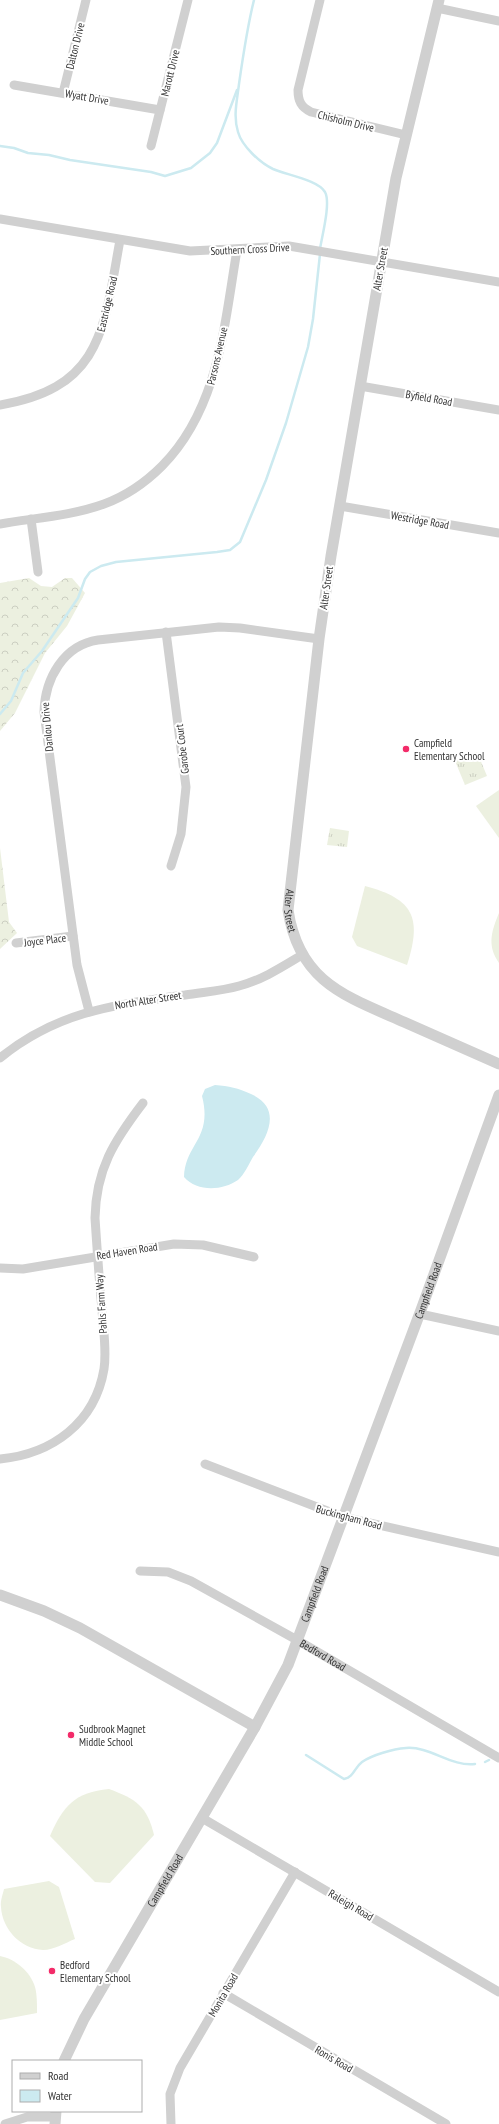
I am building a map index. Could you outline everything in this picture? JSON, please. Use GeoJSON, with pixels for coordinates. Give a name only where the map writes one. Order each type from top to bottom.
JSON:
{"type":"FeatureCollection","features":[{"type":"Feature","properties":{"kind":"street","name":"Dalton Drive"},"geometry":{"type":"LineString","coordinates":[[63,93],[86,0]]}},
{"type":"Feature","properties":{"kind":"street","name":"Marott Drive"},"geometry":{"type":"LineString","coordinates":[[151,146],[188,0]]}},
{"type":"Feature","properties":{"kind":"street","name":"Chisholm Drive"},"geometry":{"type":"LineString","coordinates":[[320,0],[298,90],[300,103],[304,109],[311,112],[406,136]]}},
{"type":"Feature","properties":{"kind":"street","name":"Alter Street"},"geometry":{"type":"LineString","coordinates":[[438,4],[406,136],[381,261],[360,386],[319,639],[289,894],[291,925],[302,955],[319,976],[338,992],[499,1064]]}},
{"type":"Feature","properties":{"kind":"street"},"geometry":{"type":"LineString","coordinates":[[438,4],[499,21]]}},
{"type":"Feature","properties":{"kind":"street","name":"Wyatt Drive"},"geometry":{"type":"LineString","coordinates":[[14,85],[160,110]]}},
{"type":"Feature","properties":{"kind":"street","name":"Southern Cross Drive"},"geometry":{"type":"LineString","coordinates":[[0,219],[190,252],[237,250],[274,246],[307,248],[499,282]]}},
{"type":"Feature","properties":{"kind":"street","name":"Eastridge Road"},"geometry":{"type":"LineString","coordinates":[[0,405],[35,398],[46,393],[66,380],[81,366],[101,334],[106,317],[120,240]]}},
{"type":"Feature","properties":{"kind":"street","name":"Parsons Avenue"},"geometry":{"type":"LineString","coordinates":[[0,524],[88,509],[120,497],[140,486],[156,472],[183,441],[203,405],[211,384],[217,362],[237,250]]}},
{"type":"Feature","properties":{"kind":"street","name":"Byfield Road"},"geometry":{"type":"LineString","coordinates":[[360,386],[499,410]]}},
{"type":"Feature","properties":{"kind":"street","name":"Westridge Road"},"geometry":{"type":"LineString","coordinates":[[340,506],[499,533]]}},
{"type":"Feature","properties":{"kind":"street"},"geometry":{"type":"LineString","coordinates":[[31,519],[38,572]]}},
{"type":"Feature","properties":{"kind":"street","name":"Danlou Drive"},"geometry":{"type":"LineString","coordinates":[[89,1011],[77,965],[44,712],[46,689],[65,657],[80,644],[98,640],[203,627],[233,627],[319,639]]}},
{"type":"Feature","properties":{"kind":"street","name":"Garobe Court"},"geometry":{"type":"LineString","coordinates":[[166,632],[186,787],[181,834],[171,866]]}},
{"type":"Feature","properties":{"kind":"street","name":"Joyce Place"},"geometry":{"type":"LineString","coordinates":[[16,943],[73,936]]}},
{"type":"Feature","properties":{"kind":"street","name":"North Alter Street"},"geometry":{"type":"LineString","coordinates":[[0,1058],[47,1027],[89,1011],[113,1005],[239,986],[277,970],[302,955]]}},
{"type":"Feature","properties":{"kind":"street","name":"Campfield Road"},"geometry":{"type":"LineString","coordinates":[[64,2060],[84,2019],[256,1727],[281,1680],[496,1111],[499,1095]]}},
{"type":"Feature","properties":{"kind":"street","name":"Pahls Farm Way"},"geometry":{"type":"LineString","coordinates":[[0,1459],[24,1455],[53,1445],[76,1426],[93,1401],[99,1387],[105,1354],[95,1218],[98,1183],[116,1139],[143,1103]]}},
{"type":"Feature","properties":{"kind":"street","name":"Red Haven Road"},"geometry":{"type":"LineString","coordinates":[[0,1268],[23,1269],[98,1255],[188,1243],[254,1257]]}},
{"type":"Feature","properties":{"kind":"street"},"geometry":{"type":"LineString","coordinates":[[420,1314],[499,1331]]}},
{"type":"Feature","properties":{"kind":"street","name":"Buckingham Road"},"geometry":{"type":"LineString","coordinates":[[205,1464],[343,1517],[499,1552]]}},
{"type":"Feature","properties":{"kind":"street","name":"Bedford Road"},"geometry":{"type":"LineString","coordinates":[[140,1571],[156,1570],[179,1575],[297,1640],[499,1758]]}},
{"type":"Feature","properties":{"kind":"street"},"geometry":{"type":"LineString","coordinates":[[0,1595],[80,1628],[256,1727]]}},
{"type":"Feature","properties":{"kind":"street","name":"Raleigh Road"},"geometry":{"type":"LineString","coordinates":[[202,1818],[499,1992]]}},
{"type":"Feature","properties":{"kind":"street","name":"Monita Road"},"geometry":{"type":"LineString","coordinates":[[170,2124],[170,2094],[174,2081],[294,1872]]}},
{"type":"Feature","properties":{"kind":"street","name":"Ronis Road"},"geometry":{"type":"LineString","coordinates":[[223,1994],[446,2124]]}},
{"type":"Feature","properties":{"kind":"street"},"geometry":{"type":"LineString","coordinates":[[4,2124],[27,2117],[55,2117]]}},
{"type":"Feature","properties":{"kind":"green space"},"geometry":{"type":"Polygon","coordinates":[[[29,578],[41,586],[52,587],[65,578],[72,578],[85,593],[67,626],[45,653],[15,713],[0,731],[0,583],[29,578]]]}},
{"type":"Feature","properties":{"kind":"green space"},"geometry":{"type":"Polygon","coordinates":[[[477,752],[487,776],[465,785],[455,761],[477,752]]]}},
{"type":"Feature","properties":{"kind":"green space"},"geometry":{"type":"Polygon","coordinates":[[[499,790],[499,838],[476,806],[499,790]]]}},
{"type":"Feature","properties":{"kind":"green space"},"geometry":{"type":"Polygon","coordinates":[[[330,828],[349,831],[347,847],[327,845],[330,828]]]}},
{"type":"Feature","properties":{"kind":"green space"},"geometry":{"type":"Polygon","coordinates":[[[0,848],[9,922],[17,933],[0,949],[0,848]]]}},
{"type":"Feature","properties":{"kind":"green space"},"geometry":{"type":"Polygon","coordinates":[[[365,886],[394,897],[404,904],[410,913],[414,935],[412,949],[407,965],[357,946],[352,937],[365,886]]]}},
{"type":"Feature","properties":{"kind":"green space"},"geometry":{"type":"Polygon","coordinates":[[[499,913],[499,963],[493,951],[492,933],[499,913]]]}},
{"type":"Feature","properties":{"kind":"green space"},"geometry":{"type":"Polygon","coordinates":[[[109,1789],[133,1800],[144,1810],[154,1835],[110,1883],[95,1882],[50,1836],[60,1816],[72,1802],[87,1793],[109,1789]]]}},
{"type":"Feature","properties":{"kind":"green space"},"geometry":{"type":"Polygon","coordinates":[[[49,1881],[59,1887],[75,1939],[47,1950],[35,1949],[20,1942],[9,1930],[2,1915],[1,1902],[4,1889],[49,1881]]]}},
{"type":"Feature","properties":{"kind":"green space"},"geometry":{"type":"Polygon","coordinates":[[[0,1956],[16,1963],[30,1976],[36,1990],[37,2013],[0,2020],[0,1956]]]}},
{"type":"Feature","properties":{"kind":"water"},"geometry":{"type":"Polygon","coordinates":[[[215,1085],[238,1089],[261,1100],[267,1107],[270,1122],[264,1140],[240,1178],[232,1184],[217,1188],[210,1188],[196,1185],[189,1182],[184,1177],[189,1156],[198,1140],[204,1122],[202,1096],[205,1089],[215,1085]]]}},
{"type":"Feature","properties":{"kind":"waterway"},"geometry":{"type":"LineString","coordinates":[[254,0],[245,42],[236,102],[238,132],[247,148],[263,163],[273,169],[316,184],[325,192],[327,197],[327,211],[320,249]]}},
{"type":"Feature","properties":{"kind":"waterway"},"geometry":{"type":"LineString","coordinates":[[0,146],[14,148],[28,153],[49,155],[70,160],[151,172],[165,176],[191,168],[210,153],[217,143],[237,90]]}},
{"type":"Feature","properties":{"kind":"waterway"},"geometry":{"type":"LineString","coordinates":[[0,714],[11,701],[23,673],[42,651],[78,598],[85,579],[90,572],[101,566],[116,562],[230,550],[240,542],[266,480],[286,423],[308,347],[313,319],[320,254]]}},
{"type":"Feature","properties":{"kind":"waterway"},"geometry":{"type":"LineString","coordinates":[[306,1755],[344,1779],[350,1776],[359,1764],[366,1759],[383,1753],[406,1748],[424,1750],[449,1760],[466,1764],[475,1764]]}},
{"type":"Feature","properties":{"kind":"waterway"},"geometry":{"type":"LineString","coordinates":[[485,1762],[489,1760]]}},
{"type":"Feature","properties":{"kind":"place","name":"Campfield Elementary School"},"geometry":{"type":"Point","coordinates":[406,749]}},
{"type":"Feature","properties":{"kind":"place","name":"Sudbrook Magnet Middle School"},"geometry":{"type":"Point","coordinates":[71,1735]}},
{"type":"Feature","properties":{"kind":"place","name":"Bedford Elementary School"},"geometry":{"type":"Point","coordinates":[52,1971]}}]}
